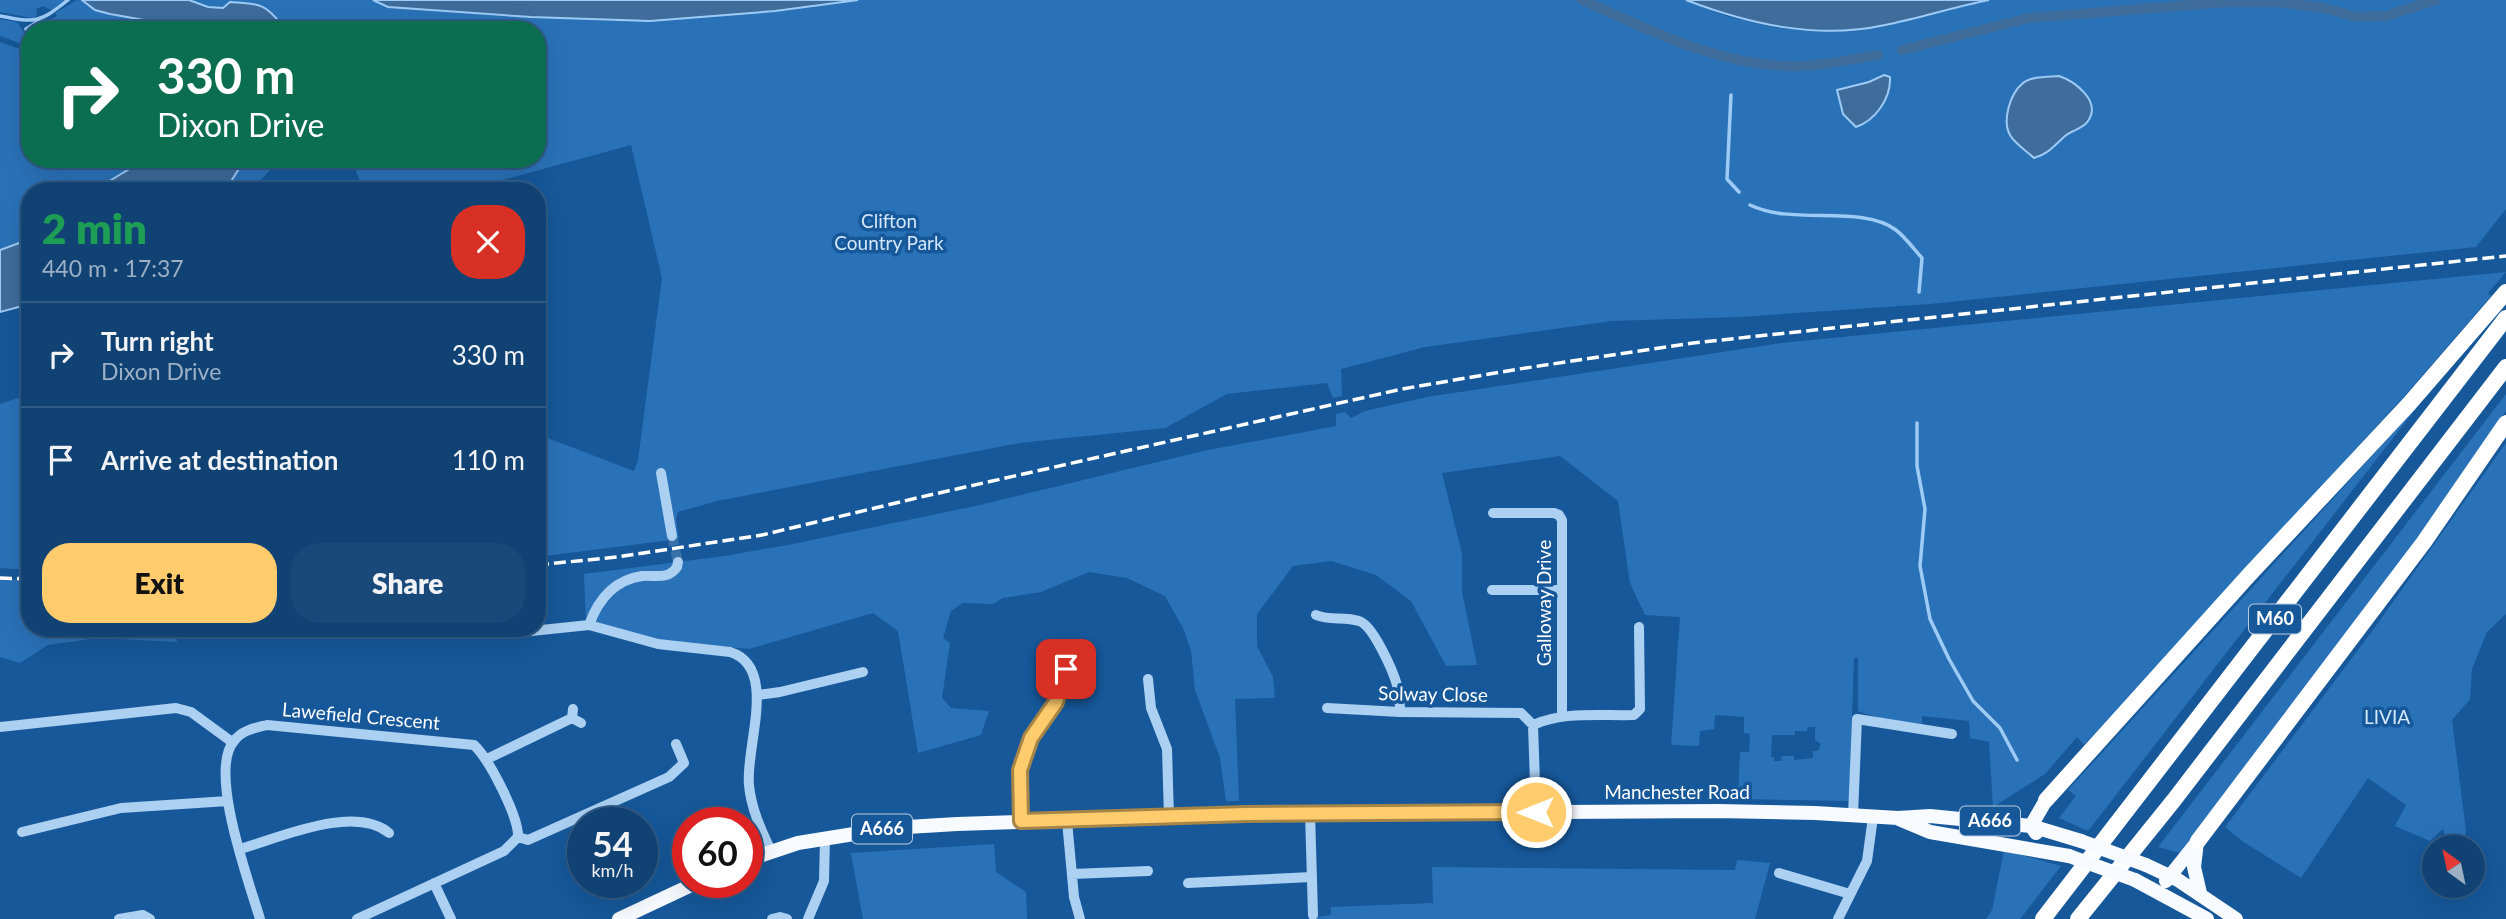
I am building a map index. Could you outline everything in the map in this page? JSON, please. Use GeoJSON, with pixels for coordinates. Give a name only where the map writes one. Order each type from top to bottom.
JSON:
{"type":"FeatureCollection","features":[{"type":"Feature","properties":{"kind":"highway","name":"M60"},"geometry":{"type":"LineString","coordinates":[[2046,800],[2249,575],[2409,404],[2506,292]]}},
{"type":"Feature","properties":{"kind":"highway","name":"M60"},"geometry":{"type":"LineString","coordinates":[[2043,919],[2506,318]]}},
{"type":"Feature","properties":{"kind":"highway","name":"M60"},"geometry":{"type":"LineString","coordinates":[[2078,919],[2174,800],[2506,367]]}},
{"type":"Feature","properties":{"kind":"highway"},"geometry":{"type":"LineString","coordinates":[[2198,841],[2424,542],[2506,423]]}},
{"type":"Feature","properties":{"kind":"main road"},"geometry":{"type":"LineString","coordinates":[[2046,800],[2031,826],[2048,852]]}},
{"type":"Feature","properties":{"kind":"main road","name":"Manchester Road"},"geometry":{"type":"LineString","coordinates":[[763,854],[825,837],[891,828],[1021,821],[1310,813],[1729,811],[1898,818],[1961,817],[2031,826],[2081,841],[2170,876]]}},
{"type":"Feature","properties":{"kind":"main road","name":"Manchester Road"},"geometry":{"type":"LineString","coordinates":[[1898,818],[1930,832],[2068,856],[2141,883]]}},
{"type":"Feature","properties":{"kind":"main road"},"geometry":{"type":"LineString","coordinates":[[2141,883],[2164,882],[2198,841]]}},
{"type":"Feature","properties":{"kind":"main road"},"geometry":{"type":"LineString","coordinates":[[2198,841],[2194,867],[2200,893]]}},
{"type":"Feature","properties":{"kind":"main road","name":"A666"},"geometry":{"type":"LineString","coordinates":[[2170,876],[2200,893],[2236,919]]}},
{"type":"Feature","properties":{"kind":"main road","name":"A666"},"geometry":{"type":"LineString","coordinates":[[2141,883],[2207,919]]}},
{"type":"Feature","properties":{"kind":"main road"},"geometry":{"type":"LineString","coordinates":[[619,919],[672,894]]}},
{"type":"Feature","properties":{"kind":"street"},"geometry":{"type":"LineString","coordinates":[[661,473],[672,536]]}},
{"type":"Feature","properties":{"kind":"street","name":"Galloway Drive"},"geometry":{"type":"LineString","coordinates":[[1493,513],[1554,513],[1562,520],[1562,716]]}},
{"type":"Feature","properties":{"kind":"street"},"geometry":{"type":"LineString","coordinates":[[589,625],[600,601],[609,590],[635,578],[668,576],[678,562]]}},
{"type":"Feature","properties":{"kind":"street"},"geometry":{"type":"LineString","coordinates":[[1492,590],[1562,590]]}},
{"type":"Feature","properties":{"kind":"street"},"geometry":{"type":"LineString","coordinates":[[1316,615],[1324,619],[1359,621],[1367,625],[1392,669],[1401,712]]}},
{"type":"Feature","properties":{"kind":"street"},"geometry":{"type":"LineString","coordinates":[[546,630],[589,625],[658,644],[735,653],[743,658],[753,670],[758,695],[749,753],[749,786],[754,811],[771,851]]}},
{"type":"Feature","properties":{"kind":"street"},"geometry":{"type":"LineString","coordinates":[[1536,812],[1533,725],[1562,716],[1634,715],[1639,712],[1639,627]]}},
{"type":"Feature","properties":{"kind":"street"},"geometry":{"type":"LineString","coordinates":[[1021,821],[1020,770],[1031,738],[1056,702],[1066,669],[1069,646]]}},
{"type":"Feature","properties":{"kind":"street"},"geometry":{"type":"LineString","coordinates":[[758,695],[864,673]]}},
{"type":"Feature","properties":{"kind":"street"},"geometry":{"type":"LineString","coordinates":[[1148,679],[1149,701],[1167,748],[1169,817]]}},
{"type":"Feature","properties":{"kind":"street"},"geometry":{"type":"LineString","coordinates":[[0,727],[176,708],[191,712],[232,742],[225,760],[228,802],[260,919]]}},
{"type":"Feature","properties":{"kind":"street","name":"Solway Close"},"geometry":{"type":"LineString","coordinates":[[1327,708],[1521,713],[1533,725]]}},
{"type":"Feature","properties":{"kind":"street"},"geometry":{"type":"LineString","coordinates":[[518,837],[516,824],[487,759],[576,717]]}},
{"type":"Feature","properties":{"kind":"street"},"geometry":{"type":"LineString","coordinates":[[1853,815],[1857,719],[1952,734]]}},
{"type":"Feature","properties":{"kind":"street","name":"Lawefield Crescent"},"geometry":{"type":"LineString","coordinates":[[232,742],[241,733],[267,725],[470,743],[487,759]]}},
{"type":"Feature","properties":{"kind":"street"},"geometry":{"type":"LineString","coordinates":[[518,837],[527,840],[669,776],[684,762],[676,744]]}},
{"type":"Feature","properties":{"kind":"street"},"geometry":{"type":"LineString","coordinates":[[19,834],[121,808],[228,802]]}},
{"type":"Feature","properties":{"kind":"street"},"geometry":{"type":"LineString","coordinates":[[1310,813],[1312,915]]}},
{"type":"Feature","properties":{"kind":"street"},"geometry":{"type":"LineString","coordinates":[[1838,919],[1867,861],[1873,817]]}},
{"type":"Feature","properties":{"kind":"street"},"geometry":{"type":"LineString","coordinates":[[240,849],[343,821],[380,825],[389,833]]}},
{"type":"Feature","properties":{"kind":"street"},"geometry":{"type":"LineString","coordinates":[[1068,821],[1074,897],[1080,919]]}},
{"type":"Feature","properties":{"kind":"street"},"geometry":{"type":"LineString","coordinates":[[357,919],[504,851],[518,837]]}},
{"type":"Feature","properties":{"kind":"street"},"geometry":{"type":"LineString","coordinates":[[808,919],[824,881],[825,837]]}},
{"type":"Feature","properties":{"kind":"street"},"geometry":{"type":"LineString","coordinates":[[1072,874],[1131,877],[1148,871]]}},
{"type":"Feature","properties":{"kind":"street"},"geometry":{"type":"LineString","coordinates":[[1779,873],[1850,894]]}},
{"type":"Feature","properties":{"kind":"street"},"geometry":{"type":"LineString","coordinates":[[1188,883],[1312,877]]}},
{"type":"Feature","properties":{"kind":"street"},"geometry":{"type":"LineString","coordinates":[[434,883],[451,919]]}},
{"type":"Feature","properties":{"kind":"street"},"geometry":{"type":"LineString","coordinates":[[119,919],[143,915],[150,919]]}},
{"type":"Feature","properties":{"kind":"street"},"geometry":{"type":"LineString","coordinates":[[772,919],[787,919]]}},
{"type":"Feature","properties":{"kind":"green space"},"geometry":{"type":"Polygon","coordinates":[[[0,0],[66,0],[51,10],[43,6],[36,9],[37,16],[32,18],[0,12],[0,0]]]}},
{"type":"Feature","properties":{"kind":"green space"},"geometry":{"type":"Polygon","coordinates":[[[77,0],[113,15],[154,21],[48,21],[57,16],[55,13],[77,0]]]}},
{"type":"Feature","properties":{"kind":"green space","name":"Clifton Country Park"},"geometry":{"type":"Polygon","coordinates":[[[189,0],[1686,0],[1726,16],[1777,28],[1831,31],[1989,0],[2506,0],[2506,209],[2476,247],[1930,304],[1739,317],[1612,321],[1425,347],[1341,369],[1342,396],[1333,398],[1327,383],[1227,394],[1165,428],[1019,443],[717,501],[678,512],[676,519],[679,539],[546,556],[546,437],[634,471],[638,460],[662,278],[631,145],[495,182],[360,182],[355,168],[546,168],[546,21],[270,21],[223,8],[208,7],[189,0]]]}},
{"type":"Feature","properties":{"kind":"green space"},"geometry":{"type":"Polygon","coordinates":[[[0,19],[17,22],[21,28],[21,44],[0,36],[0,19]]]}},
{"type":"Feature","properties":{"kind":"green space"},"geometry":{"type":"Polygon","coordinates":[[[0,42],[21,50],[21,168],[131,168],[108,182],[21,182],[21,242],[0,250],[0,42]]]}},
{"type":"Feature","properties":{"kind":"green space"},"geometry":{"type":"Polygon","coordinates":[[[239,168],[272,168],[259,182],[231,182],[239,168]]]}},
{"type":"Feature","properties":{"kind":"green space"},"geometry":{"type":"Polygon","coordinates":[[[2506,272],[2488,293],[2491,296],[2407,393],[2084,745],[2077,737],[2045,774],[1993,807],[1989,742],[1970,738],[1969,721],[1922,716],[1922,724],[1881,719],[1858,711],[1858,658],[1854,658],[1849,801],[1738,799],[1740,752],[1749,752],[1750,734],[1744,733],[1744,717],[1715,715],[1714,729],[1700,731],[1699,746],[1671,745],[1680,617],[1645,615],[1630,583],[1618,501],[1560,456],[1442,473],[1462,554],[1462,592],[1477,665],[1446,666],[1411,601],[1376,575],[1331,561],[1293,566],[1257,614],[1257,646],[1273,677],[1275,698],[1235,699],[1239,801],[1226,801],[1220,758],[1195,690],[1191,651],[1184,630],[1165,596],[1127,578],[1089,572],[1041,592],[1003,598],[993,604],[963,603],[951,611],[943,638],[950,643],[942,698],[951,708],[989,711],[981,735],[918,753],[898,631],[873,613],[749,649],[653,641],[586,623],[584,574],[725,556],[980,505],[1203,451],[1336,426],[1336,414],[1345,412],[1351,418],[1365,411],[1427,397],[1781,343],[2506,272]],[[1807,727],[1807,731],[1795,731],[1795,735],[1772,735],[1771,757],[1774,757],[1774,761],[1781,761],[1782,756],[1794,756],[1794,760],[1813,758],[1813,751],[1818,751],[1821,744],[1815,740],[1815,727],[1807,727]]]}},
{"type":"Feature","properties":{"kind":"green space"},"geometry":{"type":"Polygon","coordinates":[[[2506,394],[2506,411],[2386,582],[2181,853],[2158,847],[2506,394]]]}},
{"type":"Feature","properties":{"kind":"green space"},"geometry":{"type":"Polygon","coordinates":[[[21,397],[21,569],[0,568],[0,404],[21,397]]]}},
{"type":"Feature","properties":{"kind":"green space"},"geometry":{"type":"Polygon","coordinates":[[[2421,402],[2088,831],[2059,818],[2076,796],[2068,790],[2421,402]]]}},
{"type":"Feature","properties":{"kind":"green space","name":"LIVIA"},"geometry":{"type":"Polygon","coordinates":[[[2506,443],[2506,614],[2487,632],[2472,669],[2470,699],[2452,720],[2466,835],[2445,835],[2443,829],[2436,835],[2422,835],[2422,838],[2395,826],[2406,805],[2368,778],[2301,878],[2242,841],[2225,827],[2373,630],[2506,443]]]}},
{"type":"Feature","properties":{"kind":"green space"},"geometry":{"type":"Polygon","coordinates":[[[0,579],[21,580],[21,637],[176,637],[177,642],[98,638],[48,645],[20,663],[0,657],[0,579]]]}},
{"type":"Feature","properties":{"kind":"green space"},"geometry":{"type":"Polygon","coordinates":[[[994,844],[996,872],[1026,892],[1027,919],[863,919],[851,853],[994,844]]]}},
{"type":"Feature","properties":{"kind":"green space"},"geometry":{"type":"Polygon","coordinates":[[[2004,850],[2061,866],[2020,919],[1986,919],[1992,910],[2004,850]]]}},
{"type":"Feature","properties":{"kind":"green space"},"geometry":{"type":"Polygon","coordinates":[[[1737,860],[1770,863],[1755,919],[1317,919],[1331,915],[1331,907],[1433,903],[1432,867],[1735,870],[1737,860]]]}},
{"type":"Feature","properties":{"kind":"shaded area"},"geometry":{"type":"Polygon","coordinates":[[[82,0],[189,0],[208,7],[223,8],[230,2],[247,3],[265,8],[278,21],[150,21],[95,10],[82,0]]]}},
{"type":"Feature","properties":{"kind":"shaded area"},"geometry":{"type":"Polygon","coordinates":[[[373,0],[858,0],[775,11],[650,21],[531,17],[388,7],[373,0]]]}},
{"type":"Feature","properties":{"kind":"shaded area"},"geometry":{"type":"Polygon","coordinates":[[[1686,0],[1989,0],[1885,25],[1834,31],[1759,22],[1686,0]]]}},
{"type":"Feature","properties":{"kind":"shaded area"},"geometry":{"type":"Polygon","coordinates":[[[1884,75],[1890,77],[1885,100],[1876,114],[1856,127],[1843,114],[1837,90],[1869,82],[1884,75]]]}},
{"type":"Feature","properties":{"kind":"shaded area"},"geometry":{"type":"Polygon","coordinates":[[[2059,76],[2072,82],[2084,93],[2089,99],[2091,114],[2084,126],[2034,158],[2010,135],[2007,123],[2008,108],[2014,94],[2025,81],[2059,76]]]}},
{"type":"Feature","properties":{"kind":"shaded area"},"geometry":{"type":"Polygon","coordinates":[[[131,168],[239,168],[231,182],[108,182],[131,168]]]}},
{"type":"Feature","properties":{"kind":"shaded area"},"geometry":{"type":"Polygon","coordinates":[[[21,242],[21,306],[0,312],[0,250],[21,242]]]}},
{"type":"Feature","properties":{"kind":"waterway"},"geometry":{"type":"LineString","coordinates":[[0,16],[22,20],[37,19],[68,0]]}},
{"type":"Feature","properties":{"kind":"waterway"},"geometry":{"type":"LineString","coordinates":[[1582,0],[1689,46],[1745,61],[1803,66],[1878,55]]}},
{"type":"Feature","properties":{"kind":"waterway"},"geometry":{"type":"LineString","coordinates":[[1902,50],[2029,18],[2228,2],[2278,2],[2323,8],[2357,17],[2386,16],[2436,0]]}},
{"type":"Feature","properties":{"kind":"waterway"},"geometry":{"type":"LineString","coordinates":[[1731,95],[1727,179],[1739,192]]}},
{"type":"Feature","properties":{"kind":"waterway"},"geometry":{"type":"LineString","coordinates":[[1750,205],[1786,214],[1846,216],[1881,222],[1896,230],[1922,258],[1919,292]]}},
{"type":"Feature","properties":{"kind":"waterway"},"geometry":{"type":"LineString","coordinates":[[1917,423],[1917,466],[1925,509],[1920,566],[1930,619],[1973,701],[2000,728],[2017,760]]}},
{"type":"Feature","properties":{"kind":"tunnel"},"geometry":{"type":"LineString","coordinates":[[672,536],[678,562]]}},
{"type":"Feature","properties":{"kind":"railway"},"geometry":{"type":"LineString","coordinates":[[546,564],[617,557],[762,535],[1402,389],[1519,369],[1693,343],[2506,256]]}},
{"type":"Feature","properties":{"kind":"railway"},"geometry":{"type":"LineString","coordinates":[[0,578],[21,579]]}},
{"type":"Feature","properties":{"kind":"route"},"geometry":{"type":"LineString","coordinates":[[1066,669],[1056,702],[1031,738],[1020,770],[1021,821],[1246,814],[1536,812]]}}]}
